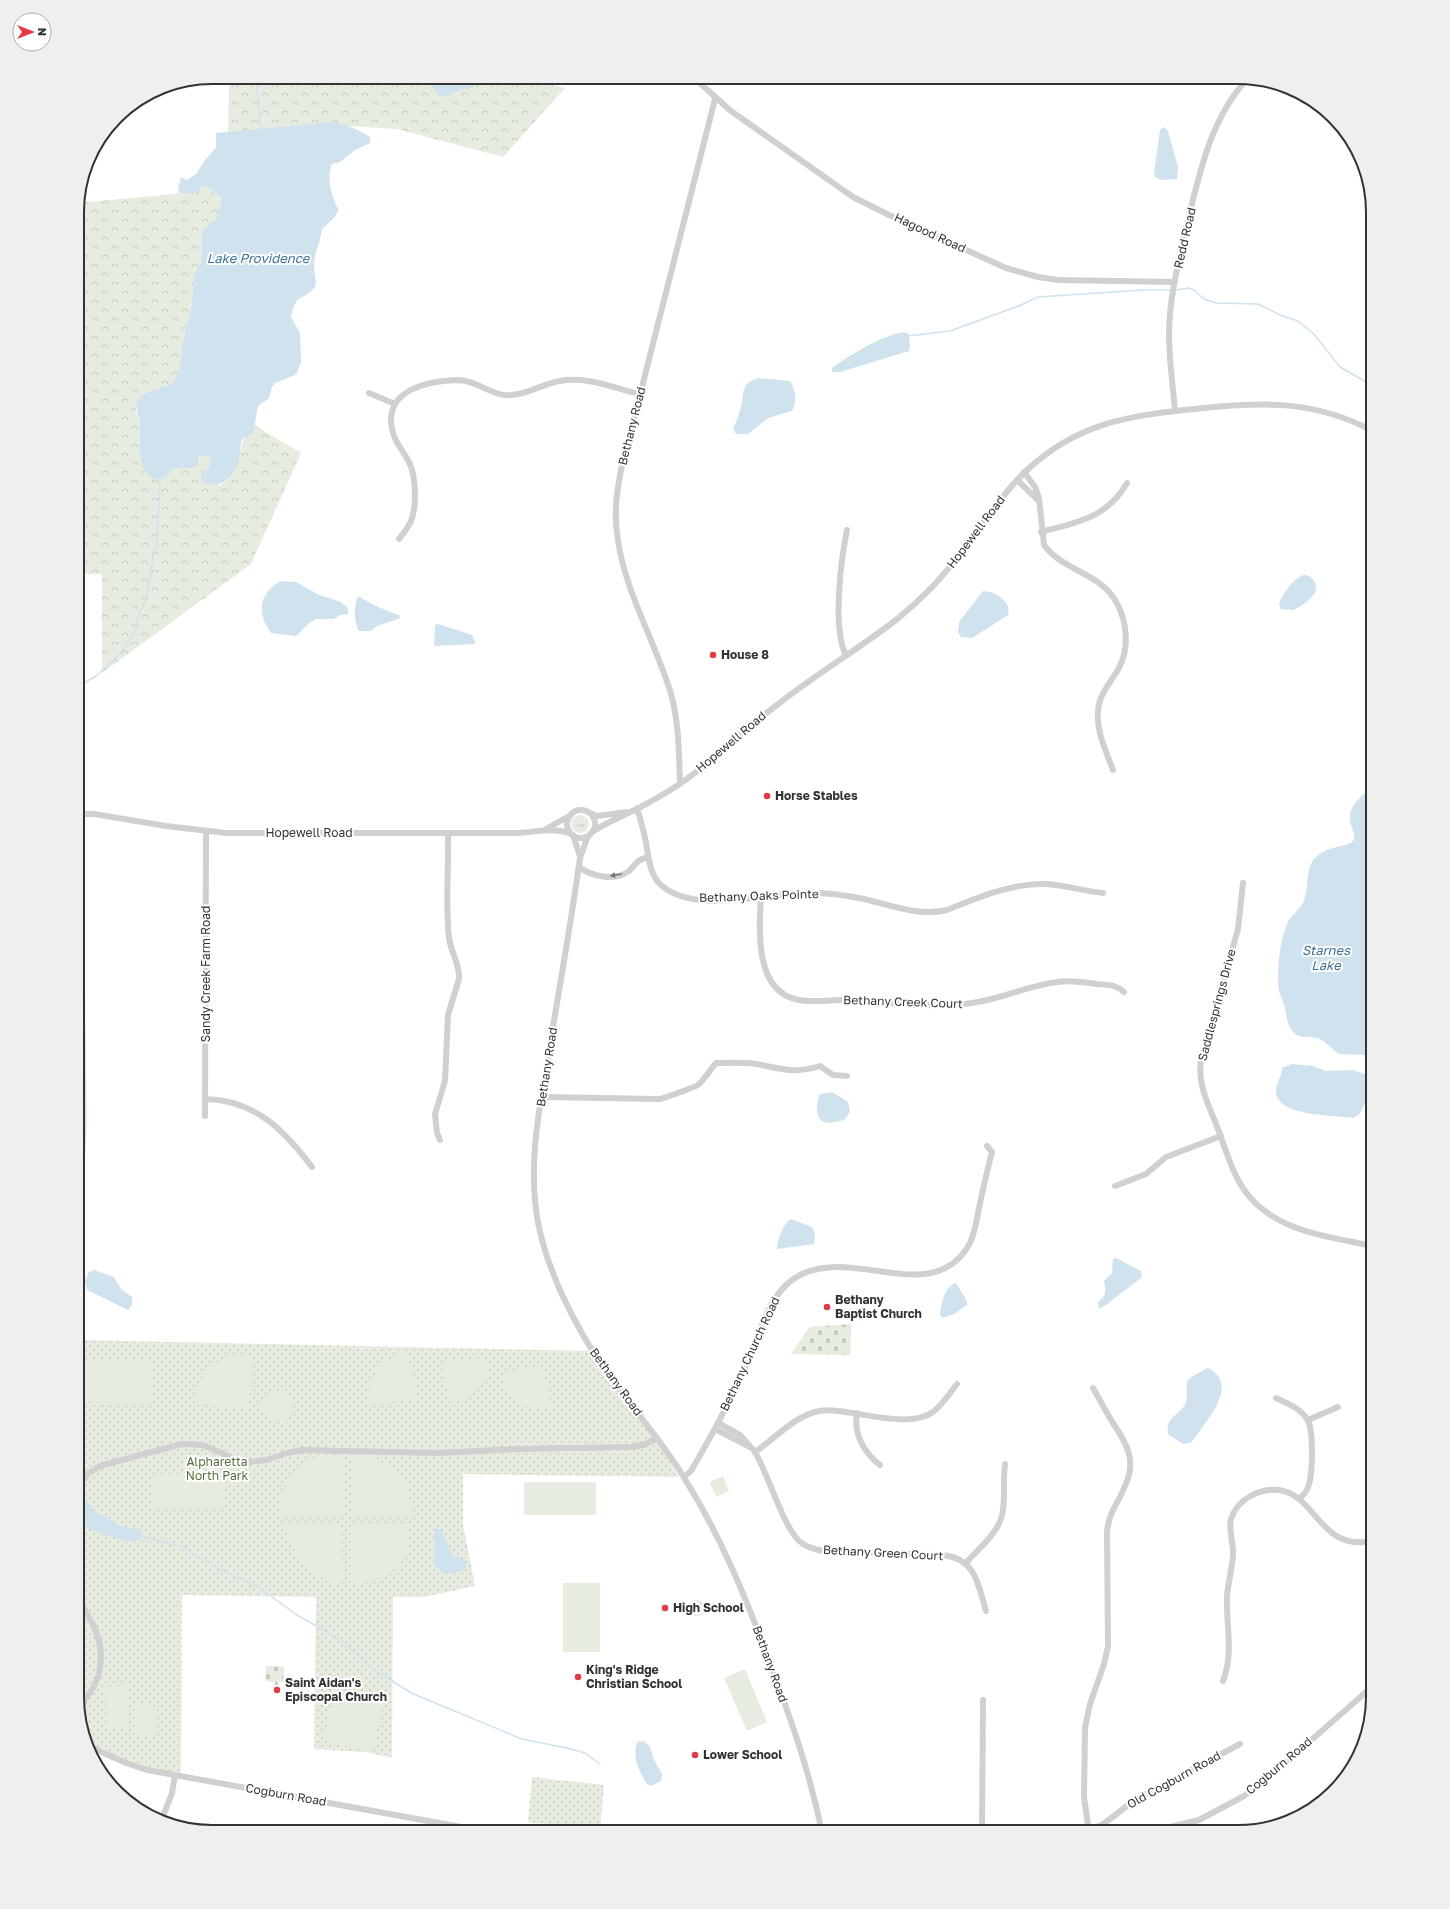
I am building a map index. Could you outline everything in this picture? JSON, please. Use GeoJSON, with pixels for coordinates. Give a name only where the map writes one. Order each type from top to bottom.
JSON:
{"type":"FeatureCollection","features":[{"type":"Feature","properties":{"kind":"street"},"geometry":{"type":"LineString","coordinates":[[700,84],[715,99]]}},
{"type":"Feature","properties":{"kind":"street","name":"Redd Road"},"geometry":{"type":"LineString","coordinates":[[1175,411],[1169,334],[1175,282],[1209,141],[1229,102],[1243,84]]}},
{"type":"Feature","properties":{"kind":"street","name":"Hagood Road"},"geometry":{"type":"LineString","coordinates":[[715,99],[853,197],[893,217],[1006,268],[1038,277],[1058,280],[1175,282]]}},
{"type":"Feature","properties":{"kind":"street","name":"Bethany Road"},"geometry":{"type":"LineString","coordinates":[[680,784],[678,734],[674,705],[622,563],[617,533],[617,488],[715,99]]}},
{"type":"Feature","properties":{"kind":"street"},"geometry":{"type":"LineString","coordinates":[[399,539],[412,520],[415,486],[411,466],[395,440],[393,432],[392,414],[396,404],[405,393],[416,387],[458,380],[477,384],[504,395],[516,394],[553,382],[572,380],[603,383],[640,394]]}},
{"type":"Feature","properties":{"kind":"street"},"geometry":{"type":"LineString","coordinates":[[369,393],[396,404]]}},
{"type":"Feature","properties":{"kind":"street","name":"Hopewell Road"},"geometry":{"type":"LineString","coordinates":[[590,834],[600,826],[634,810],[680,784],[776,705],[898,618],[934,585],[952,565],[1024,472],[1057,447],[1092,428],[1120,419],[1237,404],[1278,404],[1319,410],[1345,418],[1366,428]]}},
{"type":"Feature","properties":{"kind":"street"},"geometry":{"type":"LineString","coordinates":[[1024,472],[1035,487],[1039,501],[1042,541],[1046,549],[1064,564],[1104,586],[1115,599],[1121,613],[1126,636],[1124,654],[1119,667],[1102,696],[1098,710],[1099,731],[1113,770]]}},
{"type":"Feature","properties":{"kind":"street"},"geometry":{"type":"LineString","coordinates":[[1017,480],[1039,501]]}},
{"type":"Feature","properties":{"kind":"street"},"geometry":{"type":"LineString","coordinates":[[1041,532],[1097,515],[1118,496],[1127,483]]}},
{"type":"Feature","properties":{"kind":"street"},"geometry":{"type":"LineString","coordinates":[[846,655],[842,645],[839,585],[847,530]]}},
{"type":"Feature","properties":{"kind":"street","name":"Hopewell Road"},"geometry":{"type":"LineString","coordinates":[[588,813],[597,816],[634,810]]}},
{"type":"Feature","properties":{"kind":"street","name":"Bethany Oaks Pointe"},"geometry":{"type":"LineString","coordinates":[[634,810],[646,838],[651,870],[657,881],[666,889],[678,894],[703,900],[734,900],[761,896],[824,893],[860,898],[889,906],[935,912],[947,910],[1019,886],[1034,884],[1058,885],[1103,893]]}},
{"type":"Feature","properties":{"kind":"street"},"geometry":{"type":"LineString","coordinates":[[579,811],[588,813],[594,824],[590,834],[580,838],[572,835],[567,826],[567,822],[572,814],[579,811]]}},
{"type":"Feature","properties":{"kind":"street","name":"Hopewell Road"},"geometry":{"type":"LineString","coordinates":[[84,814],[102,815],[206,831],[247,833],[519,833],[565,831],[572,835]]}},
{"type":"Feature","properties":{"kind":"street","name":"Hopewell Road"},"geometry":{"type":"LineString","coordinates":[[542,831],[572,814]]}},
{"type":"Feature","properties":{"kind":"street","name":"Sandy Creek Farm Road"},"geometry":{"type":"LineString","coordinates":[[205,1116],[206,831]]}},
{"type":"Feature","properties":{"kind":"street"},"geometry":{"type":"LineString","coordinates":[[440,1140],[436,1133],[435,1114],[445,1081],[448,1015],[460,979],[460,973],[449,937],[446,855],[448,833]]}},
{"type":"Feature","properties":{"kind":"street","name":"Bethany Road"},"geometry":{"type":"LineString","coordinates":[[590,834],[580,858],[535,1146],[534,1182],[539,1229],[548,1259],[566,1302],[598,1359],[658,1438],[684,1477],[726,1552],[744,1595],[805,1761],[819,1825]]}},
{"type":"Feature","properties":{"kind":"street","name":"Bethany Road"},"geometry":{"type":"LineString","coordinates":[[572,835],[580,858]]}},
{"type":"Feature","properties":{"kind":"street"},"geometry":{"type":"LineString","coordinates":[[579,867],[593,875],[604,877],[624,874],[630,870],[637,860],[648,857]]}},
{"type":"Feature","properties":{"kind":"street","name":"Saddlesprings Drive"},"geometry":{"type":"LineString","coordinates":[[1243,883],[1238,929],[1200,1070],[1202,1085],[1233,1170],[1242,1186],[1256,1204],[1271,1216],[1287,1225],[1303,1231],[1366,1244]]}},
{"type":"Feature","properties":{"kind":"street","name":"Bethany Creek Court"},"geometry":{"type":"LineString","coordinates":[[761,896],[760,914],[762,958],[765,970],[775,986],[786,995],[797,1000],[848,1000],[938,1005],[964,1004],[988,1000],[1050,983],[1069,981],[1117,986],[1124,992]]}},
{"type":"Feature","properties":{"kind":"street"},"geometry":{"type":"LineString","coordinates":[[542,1097],[560,1099],[665,1098],[687,1088],[697,1086],[716,1063],[756,1064],[791,1071],[810,1070],[820,1066],[833,1075],[847,1076]]}},
{"type":"Feature","properties":{"kind":"street"},"geometry":{"type":"LineString","coordinates":[[205,1099],[230,1102],[254,1112],[284,1133],[312,1167]]}},
{"type":"Feature","properties":{"kind":"street"},"geometry":{"type":"LineString","coordinates":[[1115,1186],[1146,1174],[1166,1157],[1221,1136]]}},
{"type":"Feature","properties":{"kind":"street","name":"Bethany Church Road"},"geometry":{"type":"LineString","coordinates":[[684,1477],[690,1472],[717,1426],[745,1368],[770,1307],[781,1290],[792,1280],[812,1270],[831,1267],[929,1275],[943,1270],[958,1259],[970,1243],[974,1233],[992,1152],[987,1146]]}},
{"type":"Feature","properties":{"kind":"street"},"geometry":{"type":"LineString","coordinates":[[717,1426],[753,1450],[794,1422],[817,1411],[829,1410],[857,1413],[900,1420],[918,1418],[931,1413],[942,1404],[957,1384]]}},
{"type":"Feature","properties":{"kind":"street"},"geometry":{"type":"LineString","coordinates":[[1088,1825],[1084,1797],[1085,1728],[1090,1704],[1104,1664],[1108,1646],[1107,1532],[1113,1508],[1127,1482],[1130,1464],[1129,1451],[1125,1439],[1093,1388]]}},
{"type":"Feature","properties":{"kind":"street"},"geometry":{"type":"LineString","coordinates":[[1276,1398],[1297,1408],[1308,1420],[1312,1439],[1310,1477],[1308,1489],[1299,1499]]}},
{"type":"Feature","properties":{"kind":"street"},"geometry":{"type":"LineString","coordinates":[[1308,1420],[1338,1407]]}},
{"type":"Feature","properties":{"kind":"street"},"geometry":{"type":"LineString","coordinates":[[857,1413],[856,1425],[861,1443],[868,1454],[880,1464]]}},
{"type":"Feature","properties":{"kind":"street"},"geometry":{"type":"LineString","coordinates":[[84,1478],[89,1473],[100,1466],[112,1462],[137,1458],[168,1446],[181,1444],[202,1445],[235,1459],[252,1462],[266,1460],[302,1450],[438,1453],[514,1449],[631,1447],[644,1445],[658,1438]]}},
{"type":"Feature","properties":{"kind":"street","name":"Bethany Green Court"},"geometry":{"type":"LineString","coordinates":[[753,1450],[794,1534],[808,1547],[830,1551],[943,1555],[955,1557],[966,1563]]}},
{"type":"Feature","properties":{"kind":"street"},"geometry":{"type":"LineString","coordinates":[[986,1611],[975,1576],[966,1563],[990,1537],[1000,1522],[1003,1512],[1005,1464]]}},
{"type":"Feature","properties":{"kind":"street"},"geometry":{"type":"LineString","coordinates":[[1223,1681],[1228,1667],[1229,1656],[1227,1598],[1233,1555],[1231,1518],[1242,1503],[1252,1495],[1263,1490],[1282,1490],[1299,1499],[1332,1533],[1349,1541],[1366,1542]]}},
{"type":"Feature","properties":{"kind":"street"},"geometry":{"type":"LineString","coordinates":[[84,1609],[95,1625],[101,1653],[99,1674],[84,1701]]}},
{"type":"Feature","properties":{"kind":"street","name":"Cogburn Road"},"geometry":{"type":"LineString","coordinates":[[1178,1825],[1199,1820],[1244,1796],[1277,1770],[1366,1692]]}},
{"type":"Feature","properties":{"kind":"street"},"geometry":{"type":"LineString","coordinates":[[982,1825],[983,1700]]}},
{"type":"Feature","properties":{"kind":"street","name":"Old Cogburn Road"},"geometry":{"type":"LineString","coordinates":[[1102,1825],[1135,1800],[1240,1744]]}},
{"type":"Feature","properties":{"kind":"street","name":"Cogburn Road"},"geometry":{"type":"LineString","coordinates":[[95,1749],[126,1763],[175,1775],[450,1825]]}},
{"type":"Feature","properties":{"kind":"street"},"geometry":{"type":"LineString","coordinates":[[163,1815],[172,1793],[175,1775]]}},
{"type":"Feature","properties":{"kind":"green space"},"geometry":{"type":"Polygon","coordinates":[[[229,84],[549,84],[565,88],[503,157],[397,129],[334,125],[274,128],[228,137],[229,84]]]}},
{"type":"Feature","properties":{"kind":"green space"},"geometry":{"type":"Polygon","coordinates":[[[206,186],[222,198],[216,220],[210,223],[202,232],[201,262],[194,275],[191,310],[186,326],[178,376],[172,384],[143,394],[136,409],[140,424],[141,464],[169,473],[171,468],[193,468],[199,455],[207,456],[211,459],[209,467],[204,472],[220,486],[228,480],[240,452],[243,440],[246,436],[253,434],[254,425],[301,453],[251,564],[102,673],[102,574],[84,574],[84,202],[185,193],[206,186]]]}},
{"type":"Feature","properties":{"kind":"green space"},"geometry":{"type":"Polygon","coordinates":[[[576,815],[584,815],[589,820],[587,831],[584,833],[576,833],[571,828],[571,820],[576,815]]]}},
{"type":"Feature","properties":{"kind":"green space"},"geometry":{"type":"Polygon","coordinates":[[[851,1324],[850,1355],[791,1354],[810,1327],[851,1324]]]}},
{"type":"Feature","properties":{"kind":"green space","name":"Alpharetta North Park"},"geometry":{"type":"Polygon","coordinates":[[[84,1340],[593,1351],[654,1434],[679,1477],[463,1474],[463,1524],[475,1586],[424,1597],[393,1597],[392,1758],[365,1752],[314,1749],[316,1597],[182,1595],[181,1779],[129,1762],[95,1749],[88,1730],[85,1714],[84,1340]]]}},
{"type":"Feature","properties":{"kind":"green space"},"geometry":{"type":"Polygon","coordinates":[[[401,1352],[408,1352],[417,1396],[415,1400],[367,1405],[370,1387],[376,1373],[386,1362],[401,1352]]]}},
{"type":"Feature","properties":{"kind":"green space"},"geometry":{"type":"Polygon","coordinates":[[[237,1355],[253,1355],[249,1405],[246,1408],[194,1404],[202,1378],[212,1366],[227,1358],[237,1355]]]}},
{"type":"Feature","properties":{"kind":"green space"},"geometry":{"type":"Polygon","coordinates":[[[485,1357],[487,1366],[486,1374],[478,1388],[472,1394],[458,1402],[450,1404],[442,1365],[444,1362],[485,1357]]]}},
{"type":"Feature","properties":{"kind":"green space"},"geometry":{"type":"Polygon","coordinates":[[[84,1359],[151,1360],[151,1404],[84,1402],[84,1359]]]}},
{"type":"Feature","properties":{"kind":"green space"},"geometry":{"type":"Polygon","coordinates":[[[540,1365],[543,1367],[551,1406],[534,1408],[526,1406],[513,1397],[508,1391],[502,1375],[540,1365]]]}},
{"type":"Feature","properties":{"kind":"green space"},"geometry":{"type":"Polygon","coordinates":[[[284,1387],[292,1401],[292,1410],[284,1424],[268,1416],[260,1409],[260,1405],[268,1396],[284,1387]]]}},
{"type":"Feature","properties":{"kind":"green space"},"geometry":{"type":"Polygon","coordinates":[[[344,1455],[343,1513],[340,1516],[279,1515],[281,1498],[284,1489],[288,1480],[300,1466],[316,1458],[344,1455]]]}},
{"type":"Feature","properties":{"kind":"green space"},"geometry":{"type":"Polygon","coordinates":[[[351,1455],[377,1460],[396,1471],[403,1479],[408,1489],[411,1501],[411,1516],[353,1515],[351,1513],[351,1455]]]}},
{"type":"Feature","properties":{"kind":"green space"},"geometry":{"type":"Polygon","coordinates":[[[223,1474],[223,1507],[151,1508],[151,1475],[223,1474]]]}},
{"type":"Feature","properties":{"kind":"green space"},"geometry":{"type":"Polygon","coordinates":[[[723,1476],[729,1491],[716,1497],[710,1482],[723,1476]]]}},
{"type":"Feature","properties":{"kind":"green space"},"geometry":{"type":"Polygon","coordinates":[[[524,1482],[596,1482],[596,1515],[524,1515],[524,1482]]]}},
{"type":"Feature","properties":{"kind":"green space"},"geometry":{"type":"Polygon","coordinates":[[[283,1523],[341,1523],[342,1582],[331,1581],[320,1577],[303,1563],[296,1554],[283,1523]]]}},
{"type":"Feature","properties":{"kind":"green space"},"geometry":{"type":"Polygon","coordinates":[[[353,1523],[409,1524],[406,1551],[402,1561],[396,1569],[377,1579],[350,1583],[350,1527],[353,1523]]]}},
{"type":"Feature","properties":{"kind":"green space"},"geometry":{"type":"Polygon","coordinates":[[[563,1583],[600,1583],[600,1652],[563,1652],[563,1583]]]}},
{"type":"Feature","properties":{"kind":"green space"},"geometry":{"type":"Polygon","coordinates":[[[694,1600],[700,1600],[705,1605],[703,1614],[700,1616],[694,1616],[689,1611],[689,1605],[694,1600]]]}},
{"type":"Feature","properties":{"kind":"green space"},"geometry":{"type":"Polygon","coordinates":[[[266,1666],[284,1667],[283,1682],[278,1682],[278,1685],[275,1685],[275,1682],[265,1681],[266,1666]]]}},
{"type":"Feature","properties":{"kind":"green space"},"geometry":{"type":"Polygon","coordinates":[[[745,1669],[767,1722],[747,1731],[724,1678],[745,1669]]]}},
{"type":"Feature","properties":{"kind":"green space"},"geometry":{"type":"Polygon","coordinates":[[[129,1685],[129,1727],[107,1728],[106,1686],[129,1685]]]}},
{"type":"Feature","properties":{"kind":"green space"},"geometry":{"type":"Polygon","coordinates":[[[356,1690],[360,1696],[368,1696],[383,1701],[373,1748],[369,1751],[323,1741],[333,1700],[346,1692],[356,1690]]]}},
{"type":"Feature","properties":{"kind":"green space"},"geometry":{"type":"Polygon","coordinates":[[[134,1706],[157,1706],[157,1736],[134,1737],[134,1706]]]}},
{"type":"Feature","properties":{"kind":"green space"},"geometry":{"type":"Polygon","coordinates":[[[532,1777],[604,1785],[600,1825],[555,1825],[528,1822],[532,1777]]]}},
{"type":"Feature","properties":{"kind":"water"},"geometry":{"type":"Polygon","coordinates":[[[432,84],[472,84],[473,86],[469,89],[439,96],[432,84]]]}},
{"type":"Feature","properties":{"kind":"water","name":"Lake Providence"},"geometry":{"type":"Polygon","coordinates":[[[333,122],[348,126],[366,134],[370,137],[370,143],[355,150],[340,162],[332,164],[330,170],[331,188],[334,200],[339,210],[334,218],[322,229],[314,260],[315,287],[307,295],[300,298],[295,303],[293,309],[291,317],[300,333],[301,362],[297,373],[275,383],[272,387],[269,398],[258,406],[253,434],[242,440],[236,467],[229,478],[224,482],[211,484],[203,482],[201,476],[209,467],[211,459],[207,456],[199,456],[198,462],[193,468],[172,468],[163,478],[151,478],[141,464],[140,424],[136,404],[143,394],[172,384],[178,376],[186,326],[191,310],[194,275],[201,262],[202,231],[210,223],[216,220],[222,198],[206,186],[201,187],[197,193],[179,193],[178,188],[181,177],[187,180],[196,174],[205,160],[216,148],[216,133],[333,122]]]}},
{"type":"Feature","properties":{"kind":"water"},"geometry":{"type":"Polygon","coordinates":[[[1164,127],[1168,131],[1178,167],[1177,179],[1161,180],[1155,177],[1154,173],[1160,130],[1164,127]]]}},
{"type":"Feature","properties":{"kind":"water"},"geometry":{"type":"Polygon","coordinates":[[[902,332],[908,333],[910,345],[909,351],[840,372],[832,372],[832,368],[857,351],[883,338],[902,332]]]}},
{"type":"Feature","properties":{"kind":"water"},"geometry":{"type":"Polygon","coordinates":[[[760,378],[790,381],[794,388],[794,407],[792,411],[768,418],[748,434],[736,434],[733,429],[740,410],[744,388],[749,382],[760,378]]]}},
{"type":"Feature","properties":{"kind":"water"},"geometry":{"type":"Polygon","coordinates":[[[1303,575],[1310,576],[1314,581],[1316,590],[1314,594],[1306,602],[1293,610],[1281,609],[1279,603],[1286,591],[1295,580],[1303,575]]]}},
{"type":"Feature","properties":{"kind":"water"},"geometry":{"type":"Polygon","coordinates":[[[280,581],[296,582],[319,595],[341,602],[348,608],[348,614],[340,615],[334,619],[316,619],[309,623],[296,636],[271,633],[263,618],[262,605],[267,592],[280,581]]]}},
{"type":"Feature","properties":{"kind":"water"},"geometry":{"type":"Polygon","coordinates":[[[983,591],[988,591],[1002,598],[1009,610],[1008,615],[972,638],[961,637],[958,632],[959,622],[983,591]]]}},
{"type":"Feature","properties":{"kind":"water"},"geometry":{"type":"Polygon","coordinates":[[[360,597],[399,615],[400,618],[380,625],[371,631],[359,631],[355,619],[355,610],[357,598],[360,597]]]}},
{"type":"Feature","properties":{"kind":"water"},"geometry":{"type":"Polygon","coordinates":[[[438,624],[472,635],[476,644],[434,646],[435,625],[438,624]]]}},
{"type":"Feature","properties":{"kind":"water","name":"Starnes Lake"},"geometry":{"type":"Polygon","coordinates":[[[1366,792],[1366,1055],[1339,1054],[1320,1039],[1299,1036],[1291,1029],[1288,1023],[1284,1003],[1279,993],[1279,956],[1288,922],[1300,908],[1305,898],[1311,864],[1319,854],[1330,849],[1346,845],[1354,840],[1350,813],[1355,803],[1366,792]]]}},
{"type":"Feature","properties":{"kind":"water"},"geometry":{"type":"Polygon","coordinates":[[[1292,1064],[1313,1066],[1325,1071],[1353,1070],[1365,1074],[1366,1100],[1364,1106],[1359,1115],[1353,1118],[1308,1113],[1286,1106],[1279,1100],[1276,1091],[1282,1068],[1292,1064]]]}},
{"type":"Feature","properties":{"kind":"water"},"geometry":{"type":"Polygon","coordinates":[[[832,1092],[848,1102],[850,1112],[844,1120],[830,1123],[820,1119],[817,1110],[817,1102],[820,1094],[832,1092]]]}},
{"type":"Feature","properties":{"kind":"water"},"geometry":{"type":"Polygon","coordinates":[[[791,1219],[812,1227],[815,1234],[814,1244],[777,1249],[781,1232],[785,1224],[791,1219]]]}},
{"type":"Feature","properties":{"kind":"water"},"geometry":{"type":"Polygon","coordinates":[[[1116,1258],[1141,1271],[1142,1277],[1099,1309],[1098,1302],[1105,1293],[1104,1281],[1112,1273],[1113,1259],[1116,1258]]]}},
{"type":"Feature","properties":{"kind":"water"},"geometry":{"type":"Polygon","coordinates":[[[94,1270],[114,1277],[121,1289],[132,1297],[132,1305],[128,1310],[87,1290],[85,1281],[89,1272],[94,1270]]]}},
{"type":"Feature","properties":{"kind":"water"},"geometry":{"type":"Polygon","coordinates":[[[956,1283],[967,1301],[967,1305],[954,1314],[943,1318],[940,1315],[944,1296],[949,1288],[956,1283]]]}},
{"type":"Feature","properties":{"kind":"water"},"geometry":{"type":"Polygon","coordinates":[[[1207,1368],[1217,1375],[1221,1382],[1222,1390],[1220,1398],[1211,1416],[1195,1438],[1190,1443],[1183,1444],[1168,1434],[1169,1423],[1171,1419],[1184,1407],[1187,1397],[1188,1380],[1207,1368]]]}},
{"type":"Feature","properties":{"kind":"water"},"geometry":{"type":"Polygon","coordinates":[[[84,1501],[87,1502],[96,1514],[104,1516],[120,1526],[141,1530],[143,1534],[142,1538],[136,1541],[112,1537],[84,1527],[84,1501]]]}},
{"type":"Feature","properties":{"kind":"water"},"geometry":{"type":"Polygon","coordinates":[[[435,1527],[441,1530],[453,1556],[464,1559],[466,1562],[466,1569],[455,1573],[442,1573],[434,1564],[435,1527]]]}},
{"type":"Feature","properties":{"kind":"water"},"geometry":{"type":"Polygon","coordinates":[[[644,1741],[650,1747],[654,1760],[662,1774],[661,1781],[651,1786],[647,1784],[639,1769],[635,1753],[637,1742],[644,1741]]]}},
{"type":"Feature","properties":{"kind":"waterway"},"geometry":{"type":"LineString","coordinates":[[257,84],[261,130]]}},
{"type":"Feature","properties":{"kind":"waterway"},"geometry":{"type":"LineString","coordinates":[[1175,290],[1189,288],[1204,299],[1216,303],[1258,304],[1280,315],[1298,321],[1313,333],[1340,367],[1366,382]]}},
{"type":"Feature","properties":{"kind":"waterway"},"geometry":{"type":"LineString","coordinates":[[908,336],[950,331],[1021,305],[1038,297],[1142,290],[1171,290]]}},
{"type":"Feature","properties":{"kind":"waterway"},"geometry":{"type":"LineString","coordinates":[[84,683],[96,676],[120,654],[133,636],[139,615],[147,596],[154,550],[157,544],[160,479]]}},
{"type":"Feature","properties":{"kind":"waterway"},"geometry":{"type":"LineString","coordinates":[[84,970],[86,1123],[84,1160]]}},
{"type":"Feature","properties":{"kind":"waterway"},"geometry":{"type":"LineString","coordinates":[[141,1536],[186,1548],[194,1556],[212,1563],[221,1570],[258,1587],[297,1615],[339,1639],[369,1666],[411,1693],[522,1739],[585,1753],[600,1764]]}},
{"type":"Feature","properties":{"kind":"place","name":"House 8"},"geometry":{"type":"Point","coordinates":[713,655]}},
{"type":"Feature","properties":{"kind":"place","name":"Horse Stables"},"geometry":{"type":"Point","coordinates":[767,796]}},
{"type":"Feature","properties":{"kind":"place","name":"Bethany Baptist Church"},"geometry":{"type":"Point","coordinates":[827,1307]}},
{"type":"Feature","properties":{"kind":"place","name":"High School"},"geometry":{"type":"Point","coordinates":[665,1608]}},
{"type":"Feature","properties":{"kind":"place","name":"King's Ridge Christian School"},"geometry":{"type":"Point","coordinates":[578,1677]}},
{"type":"Feature","properties":{"kind":"place","name":"Saint Aidan's Episcopal Church"},"geometry":{"type":"Point","coordinates":[277,1690]}},
{"type":"Feature","properties":{"kind":"place","name":"Lower School"},"geometry":{"type":"Point","coordinates":[695,1755]}}]}
